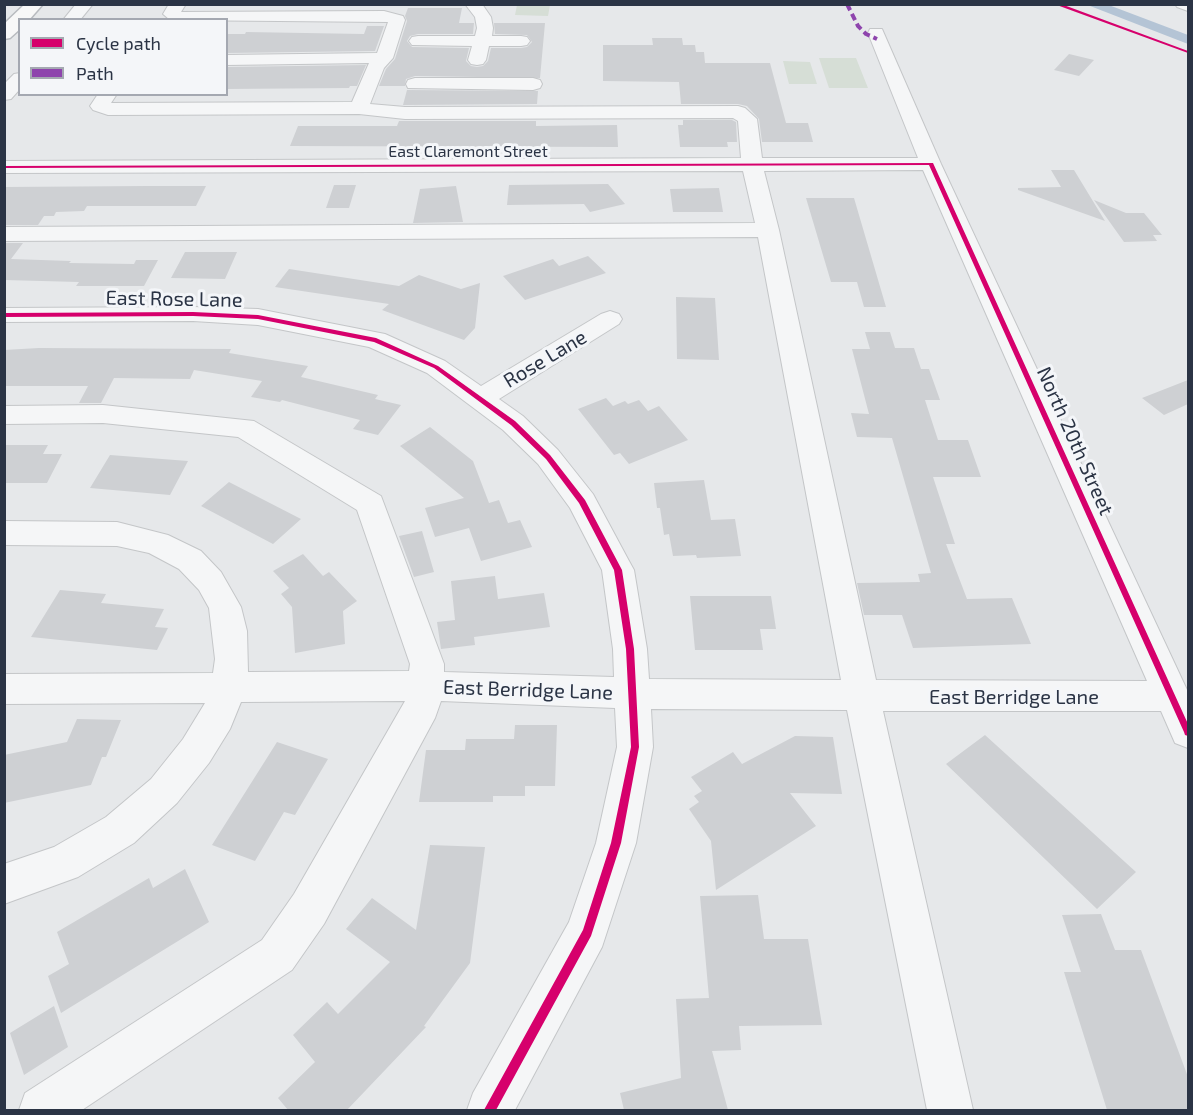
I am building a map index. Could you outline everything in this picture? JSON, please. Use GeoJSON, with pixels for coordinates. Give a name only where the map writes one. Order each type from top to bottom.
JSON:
{"type":"FeatureCollection","features":[{"type":"Feature","properties":{"kind":"highway"},"geometry":{"type":"LineString","coordinates":[[21,18],[35,4]]}},
{"type":"Feature","properties":{"kind":"highway"},"geometry":{"type":"LineString","coordinates":[[4,34],[18,20]]}},
{"type":"Feature","properties":{"kind":"street"},"geometry":{"type":"LineString","coordinates":[[73,18],[85,4]]}},
{"type":"Feature","properties":{"kind":"street"},"geometry":{"type":"LineString","coordinates":[[178,4],[171,14],[179,17],[384,16],[397,20],[384,58],[376,66],[359,108]]}},
{"type":"Feature","properties":{"kind":"street"},"geometry":{"type":"LineString","coordinates":[[473,4],[483,17],[484,28],[475,76]]}},
{"type":"Feature","properties":{"kind":"street"},"geometry":{"type":"LineString","coordinates":[[1183,4],[1188,6]]}},
{"type":"Feature","properties":{"kind":"street","name":"North 20th Street"},"geometry":{"type":"LineString","coordinates":[[876,33],[931,164],[1188,732]]}},
{"type":"Feature","properties":{"kind":"street"},"geometry":{"type":"LineString","coordinates":[[418,41],[521,41]]}},
{"type":"Feature","properties":{"kind":"street"},"geometry":{"type":"LineString","coordinates":[[228,60],[384,58]]}},
{"type":"Feature","properties":{"kind":"street"},"geometry":{"type":"LineString","coordinates":[[415,84],[443,85],[475,76],[533,84]]}},
{"type":"Feature","properties":{"kind":"street"},"geometry":{"type":"LineString","coordinates":[[4,95],[18,80]]}},
{"type":"Feature","properties":{"kind":"street"},"geometry":{"type":"LineString","coordinates":[[107,96],[100,106],[108,109],[359,108],[405,113],[738,112],[747,119],[752,164],[768,230],[862,697],[950,1110]]}},
{"type":"Feature","properties":{"kind":"street","name":"East Claremont Street"},"geometry":{"type":"LineString","coordinates":[[4,167],[931,164]]}},
{"type":"Feature","properties":{"kind":"street"},"geometry":{"type":"LineString","coordinates":[[4,234],[768,230]]}},
{"type":"Feature","properties":{"kind":"street","name":"East Rose Lane"},"geometry":{"type":"LineString","coordinates":[[4,315],[193,314],[258,317],[376,339],[436,367],[513,423],[548,457],[582,502],[618,570],[630,649],[635,747],[616,843],[587,932],[490,1110]]}},
{"type":"Feature","properties":{"kind":"street","name":"Rose Lane"},"geometry":{"type":"LineString","coordinates":[[481,398],[610,319]]}},
{"type":"Feature","properties":{"kind":"street"},"geometry":{"type":"LineString","coordinates":[[4,415],[103,414],[244,428],[370,504],[427,664],[422,707],[309,909],[277,955],[42,1110]]}},
{"type":"Feature","properties":{"kind":"street"},"geometry":{"type":"LineString","coordinates":[[4,533],[117,534],[157,543],[190,560],[210,581],[225,607],[232,659],[229,688],[217,718],[196,750],[155,799],[120,830],[64,863],[4,884]]}},
{"type":"Feature","properties":{"kind":"street","name":"East Berridge Lane"},"geometry":{"type":"LineString","coordinates":[[4,689],[426,686],[587,690],[633,694],[862,697],[1173,696]]}},
{"type":"Feature","properties":{"kind":"shaded area"},"geometry":{"type":"Polygon","coordinates":[[[517,5],[550,5],[548,16],[515,15],[517,5]]]}},
{"type":"Feature","properties":{"kind":"shaded area"},"geometry":{"type":"Polygon","coordinates":[[[819,58],[856,58],[868,88],[829,88],[819,58]]]}},
{"type":"Feature","properties":{"kind":"shaded area"},"geometry":{"type":"Polygon","coordinates":[[[783,61],[810,62],[817,84],[789,84],[783,61]]]}},
{"type":"Feature","properties":{"kind":"building"},"geometry":{"type":"Polygon","coordinates":[[[408,8],[462,8],[459,23],[474,23],[473,34],[418,34],[410,36],[407,41],[412,47],[469,48],[466,61],[471,66],[477,67],[483,66],[488,61],[491,48],[521,48],[527,47],[532,42],[527,35],[495,34],[494,23],[545,23],[540,78],[415,76],[406,79],[405,86],[379,86],[386,69],[395,59],[407,21],[405,16],[408,8]]]}},
{"type":"Feature","properties":{"kind":"building"},"geometry":{"type":"Polygon","coordinates":[[[367,26],[384,26],[375,51],[228,53],[228,34],[245,34],[246,32],[364,34],[367,26]]]}},
{"type":"Feature","properties":{"kind":"building"},"geometry":{"type":"Polygon","coordinates":[[[652,38],[682,38],[683,45],[695,45],[696,52],[704,52],[705,63],[770,63],[786,123],[808,123],[813,142],[762,142],[759,119],[747,106],[681,104],[679,82],[603,81],[603,45],[653,45],[652,38]]]}},
{"type":"Feature","properties":{"kind":"building"},"geometry":{"type":"Polygon","coordinates":[[[1069,54],[1094,60],[1079,76],[1054,70],[1069,54]]]}},
{"type":"Feature","properties":{"kind":"building"},"geometry":{"type":"Polygon","coordinates":[[[366,65],[357,86],[349,88],[228,89],[228,67],[366,65]]]}},
{"type":"Feature","properties":{"kind":"building"},"geometry":{"type":"Polygon","coordinates":[[[407,90],[538,91],[537,104],[403,105],[407,90]]]}},
{"type":"Feature","properties":{"kind":"building"},"geometry":{"type":"Polygon","coordinates":[[[683,120],[732,120],[736,122],[737,142],[727,142],[728,147],[680,147],[678,125],[683,125],[683,120]]]}},
{"type":"Feature","properties":{"kind":"building"},"geometry":{"type":"Polygon","coordinates":[[[399,121],[536,121],[536,126],[617,125],[618,147],[290,146],[298,126],[397,126],[399,121]]]}},
{"type":"Feature","properties":{"kind":"building"},"geometry":{"type":"Polygon","coordinates":[[[1051,170],[1074,170],[1105,221],[1018,190],[1018,188],[1061,187],[1051,170]]]}},
{"type":"Feature","properties":{"kind":"building"},"geometry":{"type":"Polygon","coordinates":[[[608,184],[625,204],[590,212],[584,204],[507,205],[509,185],[608,184]]]}},
{"type":"Feature","properties":{"kind":"building"},"geometry":{"type":"Polygon","coordinates":[[[334,185],[356,185],[349,208],[326,208],[334,185]]]}},
{"type":"Feature","properties":{"kind":"building"},"geometry":{"type":"Polygon","coordinates":[[[206,186],[196,206],[87,206],[84,211],[56,212],[54,216],[44,216],[38,225],[4,225],[4,187],[206,186]]]}},
{"type":"Feature","properties":{"kind":"building"},"geometry":{"type":"Polygon","coordinates":[[[456,186],[463,222],[413,223],[420,189],[456,186]]]}},
{"type":"Feature","properties":{"kind":"building"},"geometry":{"type":"Polygon","coordinates":[[[719,188],[723,212],[673,212],[670,189],[719,188]]]}},
{"type":"Feature","properties":{"kind":"building"},"geometry":{"type":"Polygon","coordinates":[[[806,198],[854,198],[886,307],[864,307],[857,282],[831,282],[806,198]]]}},
{"type":"Feature","properties":{"kind":"building"},"geometry":{"type":"Polygon","coordinates":[[[1094,200],[1126,213],[1144,213],[1162,235],[1153,235],[1157,241],[1124,242],[1094,200]]]}},
{"type":"Feature","properties":{"kind":"building"},"geometry":{"type":"Polygon","coordinates":[[[4,243],[23,243],[11,259],[134,264],[136,260],[158,260],[144,286],[76,286],[79,282],[4,280],[4,243]]]}},
{"type":"Feature","properties":{"kind":"building"},"geometry":{"type":"Polygon","coordinates":[[[185,252],[237,252],[225,279],[171,278],[185,252]]]}},
{"type":"Feature","properties":{"kind":"building"},"geometry":{"type":"Polygon","coordinates":[[[588,256],[606,273],[525,300],[503,276],[553,259],[559,266],[588,256]]]}},
{"type":"Feature","properties":{"kind":"building"},"geometry":{"type":"Polygon","coordinates":[[[289,269],[399,286],[419,275],[461,289],[480,283],[475,328],[464,340],[382,310],[389,304],[275,287],[289,269]]]}},
{"type":"Feature","properties":{"kind":"building"},"geometry":{"type":"Polygon","coordinates":[[[676,297],[715,298],[719,360],[677,359],[676,297]]]}},
{"type":"Feature","properties":{"kind":"building"},"geometry":{"type":"Polygon","coordinates":[[[865,332],[890,332],[895,348],[914,348],[921,369],[929,369],[940,400],[925,400],[938,440],[968,440],[981,477],[933,477],[955,544],[946,544],[967,599],[1012,598],[1031,644],[913,648],[902,615],[864,615],[857,583],[920,582],[918,574],[931,573],[892,438],[857,437],[851,413],[869,414],[852,349],[870,349],[865,332]]]}},
{"type":"Feature","properties":{"kind":"building"},"geometry":{"type":"Polygon","coordinates":[[[39,348],[231,349],[229,353],[308,366],[301,377],[378,395],[375,399],[401,405],[378,435],[353,429],[360,420],[282,400],[280,402],[251,397],[262,381],[194,370],[190,379],[114,378],[101,403],[79,403],[88,386],[4,386],[4,350],[39,348]]]}},
{"type":"Feature","properties":{"kind":"building"},"geometry":{"type":"Polygon","coordinates":[[[1188,380],[1188,404],[1164,415],[1142,398],[1188,380]]]}},
{"type":"Feature","properties":{"kind":"building"},"geometry":{"type":"Polygon","coordinates":[[[606,398],[613,406],[625,401],[628,404],[639,400],[648,411],[659,406],[688,440],[629,464],[620,453],[614,455],[578,409],[606,398]]]}},
{"type":"Feature","properties":{"kind":"building"},"geometry":{"type":"Polygon","coordinates":[[[430,427],[473,461],[489,503],[499,500],[508,523],[520,520],[532,547],[481,561],[469,528],[435,537],[425,508],[464,498],[400,446],[430,427]]]}},
{"type":"Feature","properties":{"kind":"building"},"geometry":{"type":"Polygon","coordinates":[[[4,445],[48,445],[43,454],[62,454],[47,483],[4,483],[4,445]]]}},
{"type":"Feature","properties":{"kind":"building"},"geometry":{"type":"Polygon","coordinates":[[[110,455],[188,461],[170,495],[90,488],[110,455]]]}},
{"type":"Feature","properties":{"kind":"building"},"geometry":{"type":"Polygon","coordinates":[[[704,480],[711,520],[735,519],[741,556],[697,558],[696,555],[673,556],[669,534],[664,535],[654,483],[704,480]]]}},
{"type":"Feature","properties":{"kind":"building"},"geometry":{"type":"Polygon","coordinates":[[[229,482],[301,519],[273,544],[201,506],[229,482]]]}},
{"type":"Feature","properties":{"kind":"building"},"geometry":{"type":"Polygon","coordinates":[[[422,531],[434,572],[414,577],[399,536],[422,531]]]}},
{"type":"Feature","properties":{"kind":"building"},"geometry":{"type":"Polygon","coordinates":[[[303,554],[323,576],[329,572],[357,601],[343,611],[345,644],[295,653],[292,607],[281,594],[289,588],[273,571],[303,554]]]}},
{"type":"Feature","properties":{"kind":"building"},"geometry":{"type":"Polygon","coordinates":[[[495,576],[498,599],[544,593],[550,627],[474,637],[475,645],[441,649],[437,622],[455,620],[451,581],[495,576]]]}},
{"type":"Feature","properties":{"kind":"building"},"geometry":{"type":"Polygon","coordinates":[[[60,590],[106,594],[101,603],[164,609],[155,627],[168,628],[157,650],[31,637],[60,590]]]}},
{"type":"Feature","properties":{"kind":"building"},"geometry":{"type":"Polygon","coordinates":[[[690,596],[771,596],[776,629],[760,629],[763,650],[695,650],[690,596]]]}},
{"type":"Feature","properties":{"kind":"building"},"geometry":{"type":"Polygon","coordinates":[[[77,719],[121,720],[106,757],[102,757],[91,785],[4,803],[4,755],[67,742],[77,719]]]}},
{"type":"Feature","properties":{"kind":"building"},"geometry":{"type":"Polygon","coordinates":[[[515,725],[557,725],[555,786],[525,786],[525,796],[493,796],[493,802],[419,802],[426,750],[465,750],[466,739],[514,739],[515,725]]]}},
{"type":"Feature","properties":{"kind":"building"},"geometry":{"type":"Polygon","coordinates":[[[985,735],[1136,872],[1097,909],[946,764],[985,735]]]}},
{"type":"Feature","properties":{"kind":"building"},"geometry":{"type":"Polygon","coordinates":[[[795,736],[833,737],[842,794],[790,793],[816,826],[716,890],[711,841],[689,809],[699,802],[694,796],[702,791],[691,777],[733,752],[742,764],[795,736]]]}},
{"type":"Feature","properties":{"kind":"building"},"geometry":{"type":"Polygon","coordinates":[[[277,742],[328,759],[295,815],[284,812],[255,861],[212,845],[277,742]]]}},
{"type":"Feature","properties":{"kind":"building"},"geometry":{"type":"Polygon","coordinates":[[[430,845],[485,847],[470,963],[424,1026],[426,1027],[347,1110],[288,1110],[278,1098],[315,1062],[293,1035],[327,1002],[338,1014],[390,962],[346,929],[372,898],[416,930],[430,845]]]}},
{"type":"Feature","properties":{"kind":"building"},"geometry":{"type":"Polygon","coordinates":[[[185,869],[209,922],[61,1013],[48,976],[69,964],[57,932],[149,878],[153,888],[185,869]]]}},
{"type":"Feature","properties":{"kind":"building"},"geometry":{"type":"Polygon","coordinates":[[[758,895],[764,939],[808,939],[822,1025],[739,1026],[741,1050],[712,1051],[728,1110],[624,1110],[620,1093],[681,1078],[676,999],[709,998],[700,896],[758,895]]]}},
{"type":"Feature","properties":{"kind":"building"},"geometry":{"type":"Polygon","coordinates":[[[1101,914],[1115,950],[1141,950],[1188,1077],[1188,1110],[1107,1110],[1064,972],[1081,972],[1062,915],[1101,914]]]}},
{"type":"Feature","properties":{"kind":"building"},"geometry":{"type":"Polygon","coordinates":[[[54,1006],[68,1047],[24,1075],[10,1033],[54,1006]]]}},
{"type":"Feature","properties":{"kind":"waterway"},"geometry":{"type":"LineString","coordinates":[[1092,4],[1188,40]]}},
{"type":"Feature","properties":{"kind":"marked path"},"geometry":{"type":"LineString","coordinates":[[847,4],[858,26],[866,34],[877,39]]}},
{"type":"Feature","properties":{"kind":"cycle path"},"geometry":{"type":"LineString","coordinates":[[1056,4],[1188,52]]}},
{"type":"Feature","properties":{"kind":"cycle path"},"geometry":{"type":"LineString","coordinates":[[4,167],[931,164],[1188,732]]}},
{"type":"Feature","properties":{"kind":"cycle path"},"geometry":{"type":"LineString","coordinates":[[4,315],[193,314],[258,317],[376,340],[436,367],[513,423],[548,457],[582,502],[618,570],[630,649],[635,747],[616,843],[587,932],[490,1110]]}}]}
